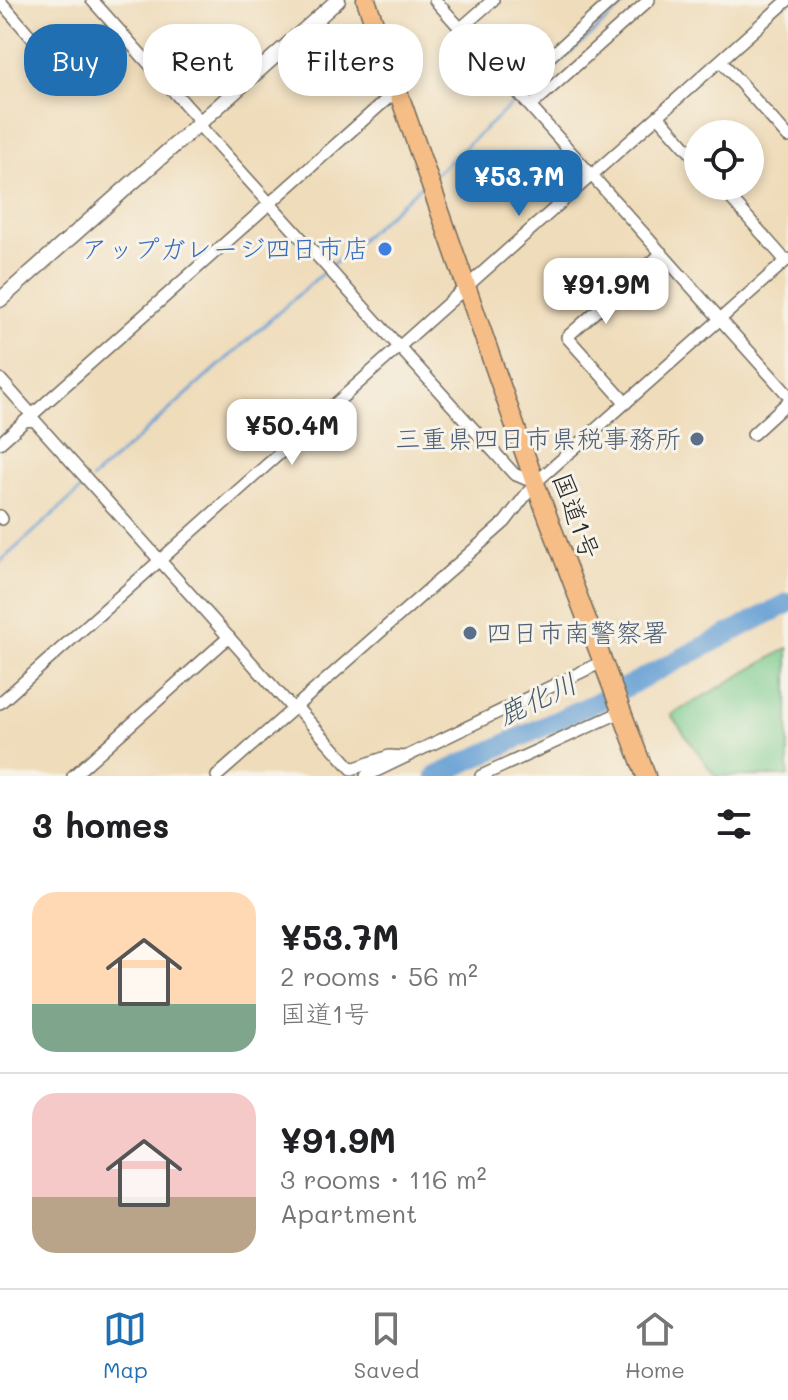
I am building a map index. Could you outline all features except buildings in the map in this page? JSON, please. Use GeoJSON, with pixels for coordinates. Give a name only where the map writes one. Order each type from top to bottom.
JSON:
{"type":"FeatureCollection","features":[{"type":"Feature","properties":{"kind":"highway","name":"国道1号"},"geometry":{"type":"LineString","coordinates":[[366,0],[375,24]]}},
{"type":"Feature","properties":{"kind":"highway","name":"国道1号"},"geometry":{"type":"LineString","coordinates":[[400,96],[535,483],[646,776]]}},
{"type":"Feature","properties":{"kind":"street"},"geometry":{"type":"LineString","coordinates":[[92,0],[514,474],[535,483]]}},
{"type":"Feature","properties":{"kind":"street"},"geometry":{"type":"LineString","coordinates":[[0,300],[338,0]]}},
{"type":"Feature","properties":{"kind":"street"},"geometry":{"type":"LineString","coordinates":[[435,0],[457,24]]}},
{"type":"Feature","properties":{"kind":"street"},"geometry":{"type":"LineString","coordinates":[[466,24],[493,0]]}},
{"type":"Feature","properties":{"kind":"street"},"geometry":{"type":"LineString","coordinates":[[555,53],[613,0]]}},
{"type":"Feature","properties":{"kind":"street"},"geometry":{"type":"LineString","coordinates":[[529,104],[649,0]]}},
{"type":"Feature","properties":{"kind":"street"},"geometry":{"type":"LineString","coordinates":[[0,1],[24,29]]}},
{"type":"Feature","properties":{"kind":"street"},"geometry":{"type":"LineString","coordinates":[[0,703],[786,2]]}},
{"type":"Feature","properties":{"kind":"street"},"geometry":{"type":"LineString","coordinates":[[721,61],[788,137]]}},
{"type":"Feature","properties":{"kind":"street"},"geometry":{"type":"LineString","coordinates":[[0,443],[32,418],[392,96]]}},
{"type":"Feature","properties":{"kind":"street"},"geometry":{"type":"LineString","coordinates":[[522,96],[788,395]]}},
{"type":"Feature","properties":{"kind":"street"},"geometry":{"type":"LineString","coordinates":[[658,116],[684,145]]}},
{"type":"Feature","properties":{"kind":"street"},"geometry":{"type":"LineString","coordinates":[[217,776],[505,522],[535,483],[787,260],[733,200]]}},
{"type":"Feature","properties":{"kind":"street"},"geometry":{"type":"LineString","coordinates":[[626,403],[567,337],[662,253]]}},
{"type":"Feature","properties":{"kind":"street"},"geometry":{"type":"LineString","coordinates":[[0,379],[229,637],[352,769],[389,756],[407,757]]}},
{"type":"Feature","properties":{"kind":"street"},"geometry":{"type":"LineString","coordinates":[[753,434],[788,402]]}},
{"type":"Feature","properties":{"kind":"street"},"geometry":{"type":"LineString","coordinates":[[73,776],[229,637]]}},
{"type":"Feature","properties":{"kind":"street"},"geometry":{"type":"LineString","coordinates":[[366,776],[602,662]]}},
{"type":"Feature","properties":{"kind":"street"},"geometry":{"type":"LineString","coordinates":[[481,776],[622,709]]}},
{"type":"Feature","properties":{"kind":"green space"},"geometry":{"type":"Polygon","coordinates":[[[788,648],[788,776],[715,776],[671,715],[788,648]]]}},
{"type":"Feature","properties":{"kind":"waterway"},"geometry":{"type":"LineString","coordinates":[[555,66],[630,0]]}},
{"type":"Feature","properties":{"kind":"waterway"},"geometry":{"type":"LineString","coordinates":[[436,173],[519,98]]}},
{"type":"Feature","properties":{"kind":"waterway"},"geometry":{"type":"LineString","coordinates":[[331,266],[424,183]]}},
{"type":"Feature","properties":{"kind":"waterway"},"geometry":{"type":"LineString","coordinates":[[92,479],[325,271]]}},
{"type":"Feature","properties":{"kind":"waterway"},"geometry":{"type":"LineString","coordinates":[[0,562],[87,484]]}},
{"type":"Feature","properties":{"kind":"waterway","name":"鹿化川"},"geometry":{"type":"LineString","coordinates":[[436,776],[597,702],[788,603]]}},
{"type":"Feature","properties":{"kind":"place","name":"アップガレージ四日市店"},"geometry":{"type":"Point","coordinates":[385,249]}},
{"type":"Feature","properties":{"kind":"place","name":"三重県四日市県税事務所"},"geometry":{"type":"Point","coordinates":[697,439]}},
{"type":"Feature","properties":{"kind":"place","name":"四日市南警察署"},"geometry":{"type":"Point","coordinates":[470,633]}}]}
